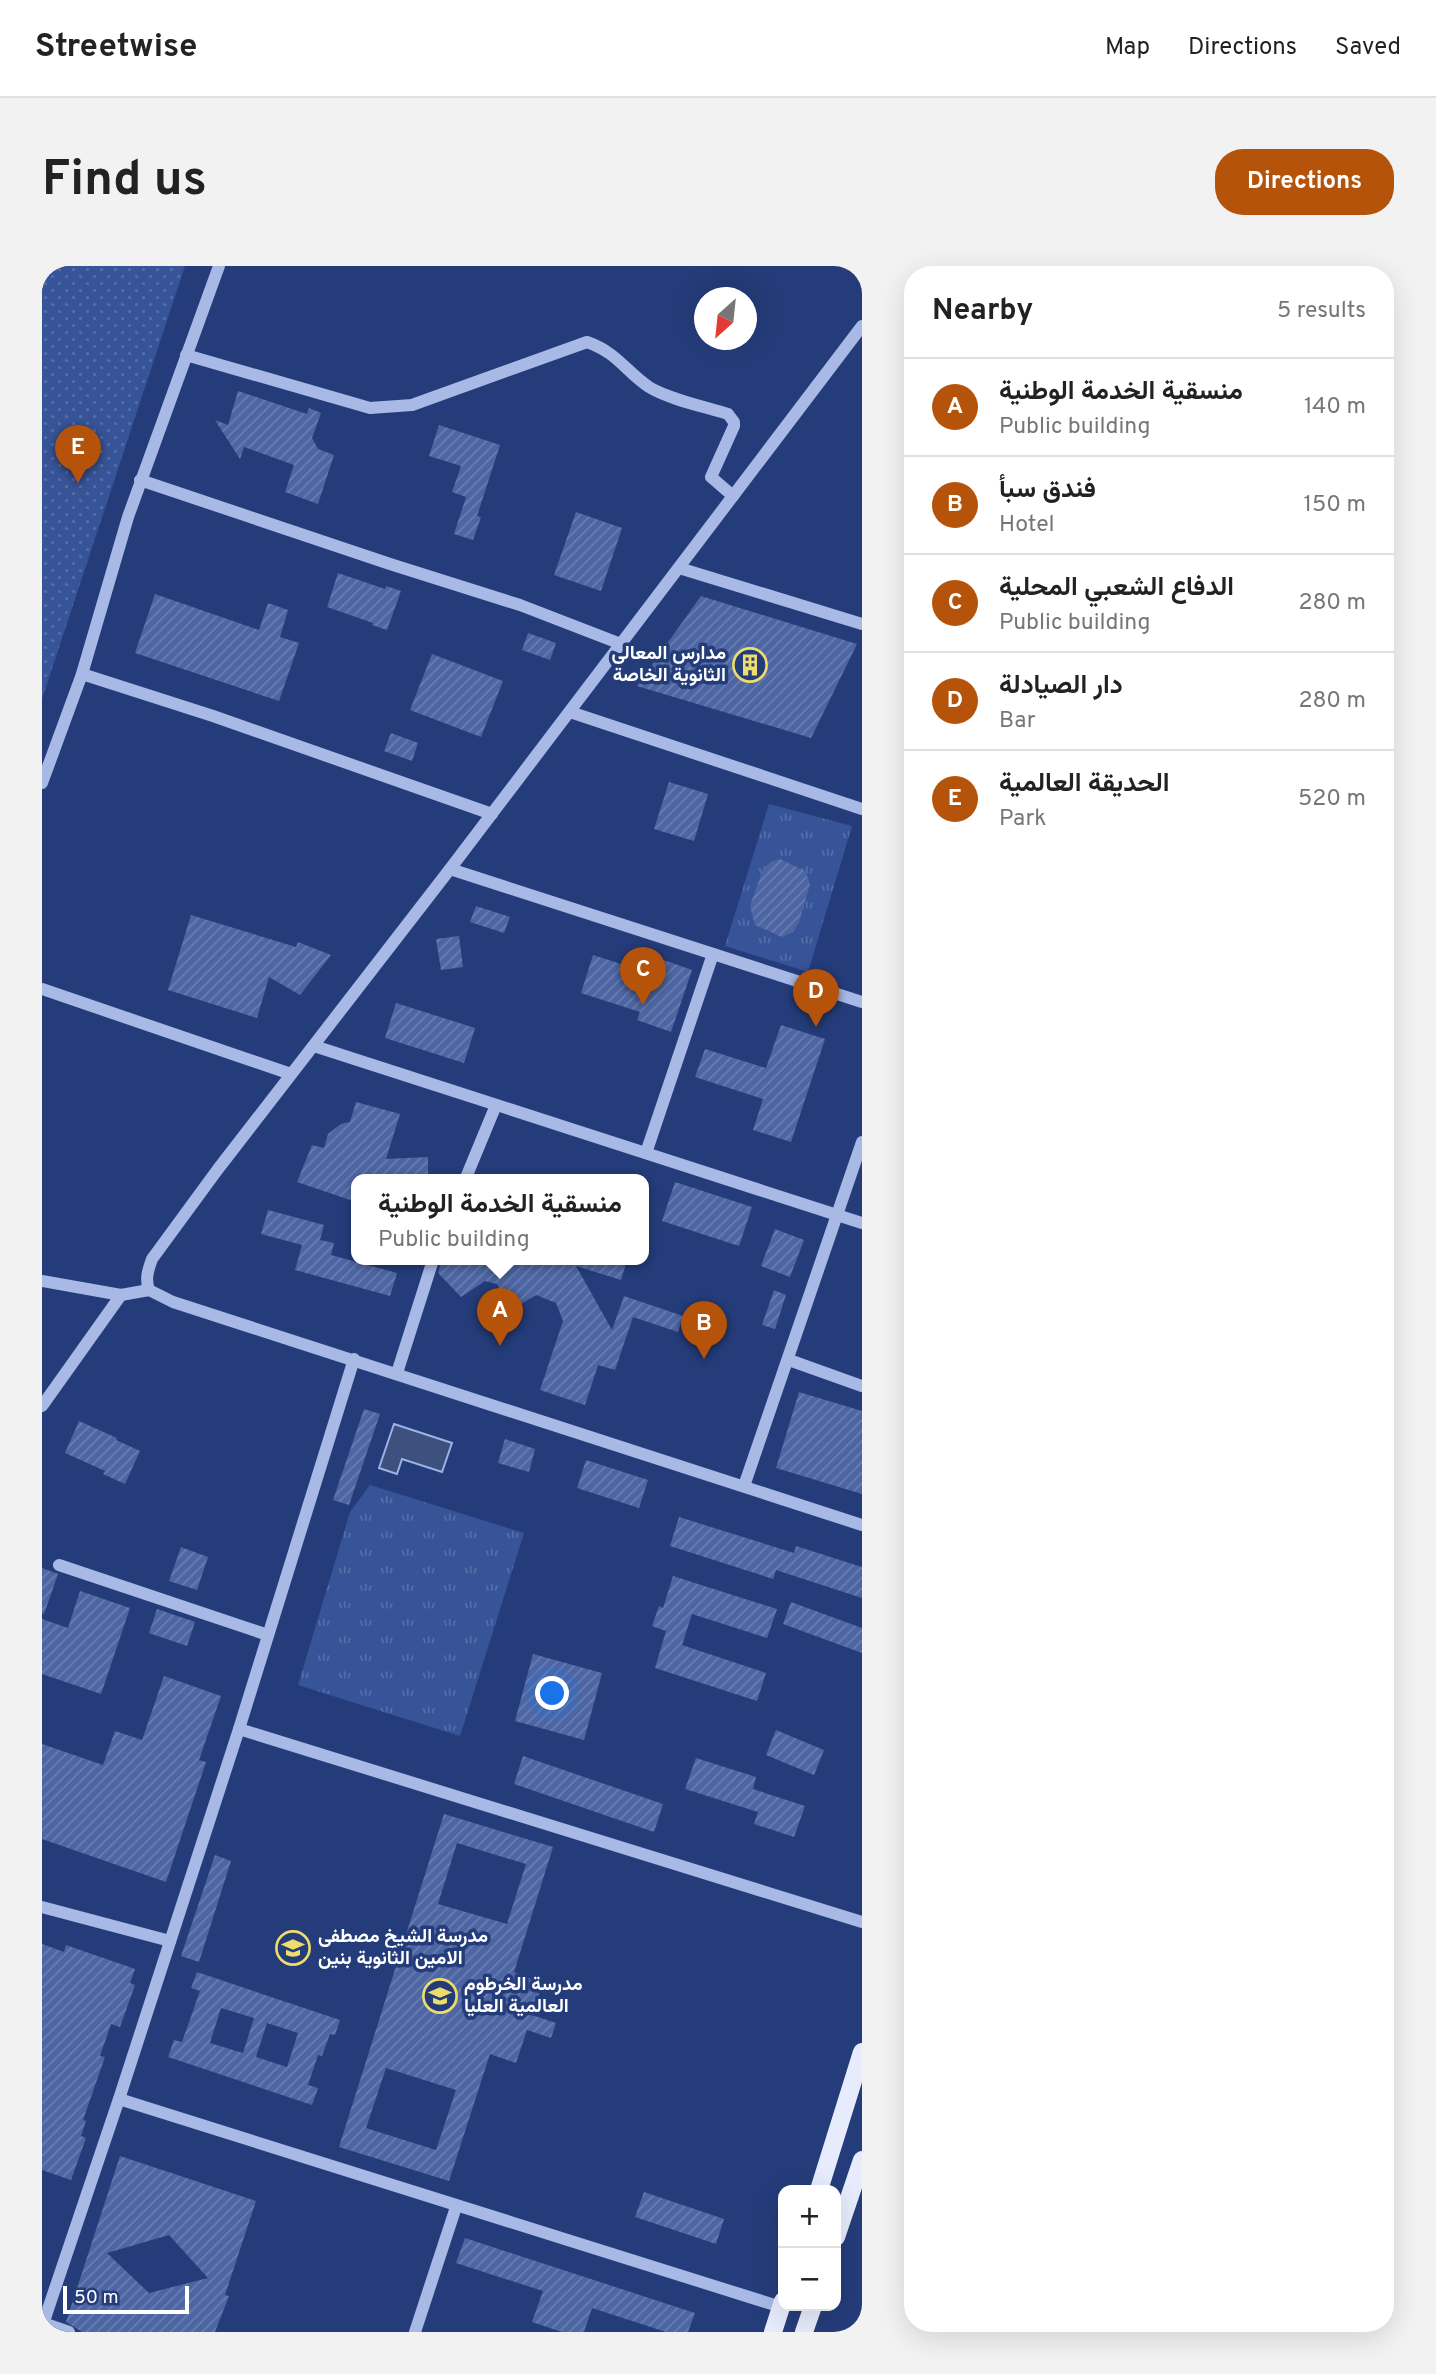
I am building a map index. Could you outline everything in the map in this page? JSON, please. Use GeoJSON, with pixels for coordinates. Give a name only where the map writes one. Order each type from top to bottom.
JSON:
{"type":"FeatureCollection","features":[{"type":"Feature","properties":{"kind":"main road"},"geometry":{"type":"LineString","coordinates":[[821,2185],[862,2052]]}},
{"type":"Feature","properties":{"kind":"main road"},"geometry":{"type":"LineString","coordinates":[[841,2228],[855,2203],[862,2160]]}},
{"type":"Feature","properties":{"kind":"main road"},"geometry":{"type":"LineString","coordinates":[[773,2332],[780,2311]]}},
{"type":"Feature","properties":{"kind":"main road"},"geometry":{"type":"LineString","coordinates":[[808,2331],[812,2311]]}},
{"type":"Feature","properties":{"kind":"street"},"geometry":{"type":"LineString","coordinates":[[42,783],[82,674],[140,480],[219,266]]}},
{"type":"Feature","properties":{"kind":"street"},"geometry":{"type":"LineString","coordinates":[[149,1290],[146,1283],[152,1259],[862,326]]}},
{"type":"Feature","properties":{"kind":"street"},"geometry":{"type":"LineString","coordinates":[[186,355],[370,408],[387,409],[412,405],[587,342],[615,356],[649,387],[732,418],[734,426],[710,477],[733,496]]}},
{"type":"Feature","properties":{"kind":"street"},"geometry":{"type":"LineString","coordinates":[[140,480],[520,605],[621,643]]}},
{"type":"Feature","properties":{"kind":"street"},"geometry":{"type":"LineString","coordinates":[[679,568],[862,624]]}},
{"type":"Feature","properties":{"kind":"street"},"geometry":{"type":"LineString","coordinates":[[82,674],[213,716],[492,814]]}},
{"type":"Feature","properties":{"kind":"street"},"geometry":{"type":"LineString","coordinates":[[570,712],[862,808]]}},
{"type":"Feature","properties":{"kind":"street"},"geometry":{"type":"LineString","coordinates":[[450,869],[862,1002]]}},
{"type":"Feature","properties":{"kind":"street"},"geometry":{"type":"LineString","coordinates":[[646,1153],[713,954]]}},
{"type":"Feature","properties":{"kind":"street"},"geometry":{"type":"LineString","coordinates":[[42,989],[291,1074]]}},
{"type":"Feature","properties":{"kind":"street"},"geometry":{"type":"LineString","coordinates":[[314,1045],[862,1223]]}},
{"type":"Feature","properties":{"kind":"street"},"geometry":{"type":"LineString","coordinates":[[468,1174],[496,1105]]}},
{"type":"Feature","properties":{"kind":"street"},"geometry":{"type":"LineString","coordinates":[[744,1486],[862,1142]]}},
{"type":"Feature","properties":{"kind":"street"},"geometry":{"type":"LineString","coordinates":[[397,1373],[431,1265]]}},
{"type":"Feature","properties":{"kind":"street"},"geometry":{"type":"LineString","coordinates":[[42,1281],[121,1295],[149,1290],[173,1302],[862,1525]]}},
{"type":"Feature","properties":{"kind":"street"},"geometry":{"type":"LineString","coordinates":[[42,1406],[121,1295]]}},
{"type":"Feature","properties":{"kind":"street"},"geometry":{"type":"LineString","coordinates":[[69,2332],[43,2325],[239,1729],[354,1359]]}},
{"type":"Feature","properties":{"kind":"street"},"geometry":{"type":"LineString","coordinates":[[789,1360],[862,1385]]}},
{"type":"Feature","properties":{"kind":"street"},"geometry":{"type":"LineString","coordinates":[[59,1565],[268,1635]]}},
{"type":"Feature","properties":{"kind":"street"},"geometry":{"type":"LineString","coordinates":[[239,1729],[862,1922]]}},
{"type":"Feature","properties":{"kind":"street"},"geometry":{"type":"LineString","coordinates":[[42,1907],[170,1941]]}},
{"type":"Feature","properties":{"kind":"street"},"geometry":{"type":"LineString","coordinates":[[119,2099],[457,2207],[778,2303]]}},
{"type":"Feature","properties":{"kind":"street"},"geometry":{"type":"LineString","coordinates":[[415,2332],[457,2207]]}},
{"type":"Feature","properties":{"kind":"green space"},"geometry":{"type":"Polygon","coordinates":[[[42,266],[185,266],[42,699],[42,266]]]}},
{"type":"Feature","properties":{"kind":"green space"},"geometry":{"type":"Polygon","coordinates":[[[769,804],[852,826],[808,972],[725,946],[769,804]]]}},
{"type":"Feature","properties":{"kind":"green space"},"geometry":{"type":"Polygon","coordinates":[[[370,1485],[524,1533],[460,1736],[298,1685],[350,1512],[370,1485]]]}},
{"type":"Feature","properties":{"kind":"shaded area"},"geometry":{"type":"Polygon","coordinates":[[[394,1424],[452,1443],[442,1472],[402,1459],[397,1474],[379,1468],[394,1424]]]}},
{"type":"Feature","properties":{"kind":"building"},"geometry":{"type":"Polygon","coordinates":[[[238,391],[307,414],[309,408],[321,413],[312,438],[318,449],[334,455],[318,504],[285,492],[294,465],[244,447],[240,459],[215,420],[228,425],[238,391]]]}},
{"type":"Feature","properties":{"kind":"building"},"geometry":{"type":"Polygon","coordinates":[[[439,425],[500,445],[477,516],[481,517],[473,540],[454,534],[466,497],[452,492],[461,466],[429,456],[439,425]]]}},
{"type":"Feature","properties":{"kind":"building"},"geometry":{"type":"Polygon","coordinates":[[[576,512],[622,528],[601,591],[554,575],[576,512]]]}},
{"type":"Feature","properties":{"kind":"building"},"geometry":{"type":"Polygon","coordinates":[[[338,573],[385,589],[386,586],[401,591],[387,630],[327,607],[338,573]]]}},
{"type":"Feature","properties":{"kind":"building"},"geometry":{"type":"Polygon","coordinates":[[[155,594],[259,630],[268,603],[288,610],[280,637],[299,643],[279,701],[135,653],[155,594]]]}},
{"type":"Feature","properties":{"kind":"building","name":"مدارس المعالي الثانوية الخاصة"},"geometry":{"type":"Polygon","coordinates":[[[701,596],[857,644],[811,738],[637,686],[701,596]]]}},
{"type":"Feature","properties":{"kind":"building"},"geometry":{"type":"Polygon","coordinates":[[[528,633],[556,643],[550,660],[522,650],[528,633]]]}},
{"type":"Feature","properties":{"kind":"building"},"geometry":{"type":"Polygon","coordinates":[[[432,654],[503,681],[481,737],[410,710],[432,654]]]}},
{"type":"Feature","properties":{"kind":"building"},"geometry":{"type":"Polygon","coordinates":[[[391,733],[418,743],[412,761],[384,751],[391,733]]]}},
{"type":"Feature","properties":{"kind":"building"},"geometry":{"type":"Polygon","coordinates":[[[669,782],[708,794],[694,841],[654,829],[669,782]]]}},
{"type":"Feature","properties":{"kind":"building"},"geometry":{"type":"Polygon","coordinates":[[[780,859],[805,871],[810,884],[799,922],[793,932],[782,937],[755,925],[750,906],[763,869],[780,859]]]}},
{"type":"Feature","properties":{"kind":"building"},"geometry":{"type":"Polygon","coordinates":[[[476,906],[510,917],[504,933],[470,922],[476,906]]]}},
{"type":"Feature","properties":{"kind":"building"},"geometry":{"type":"Polygon","coordinates":[[[191,915],[296,947],[298,942],[331,955],[300,995],[269,977],[257,1018],[168,990],[191,915]]]}},
{"type":"Feature","properties":{"kind":"building"},"geometry":{"type":"Polygon","coordinates":[[[459,936],[463,967],[441,970],[436,939],[459,936]]]}},
{"type":"Feature","properties":{"kind":"building"},"geometry":{"type":"Polygon","coordinates":[[[593,955],[652,974],[658,958],[692,970],[671,1032],[637,1020],[640,1012],[581,993],[593,955]]]}},
{"type":"Feature","properties":{"kind":"building"},"geometry":{"type":"Polygon","coordinates":[[[396,1003],[475,1028],[464,1063],[385,1038],[396,1003]]]}},
{"type":"Feature","properties":{"kind":"building"},"geometry":{"type":"Polygon","coordinates":[[[781,1025],[825,1039],[791,1142],[753,1130],[763,1099],[695,1077],[705,1049],[766,1068],[781,1025]]]}},
{"type":"Feature","properties":{"kind":"building"},"geometry":{"type":"Polygon","coordinates":[[[356,1102],[400,1114],[386,1159],[428,1157],[428,1174],[351,1174],[351,1200],[297,1182],[312,1145],[324,1148],[328,1134],[341,1124],[350,1122],[356,1102]]]}},
{"type":"Feature","properties":{"kind":"building"},"geometry":{"type":"Polygon","coordinates":[[[675,1182],[752,1207],[739,1246],[662,1221],[675,1182]]]}},
{"type":"Feature","properties":{"kind":"building"},"geometry":{"type":"Polygon","coordinates":[[[268,1210],[324,1225],[320,1240],[334,1243],[331,1255],[351,1260],[351,1265],[368,1265],[397,1273],[390,1296],[295,1270],[302,1245],[261,1234],[268,1210]]]}},
{"type":"Feature","properties":{"kind":"building"},"geometry":{"type":"Polygon","coordinates":[[[775,1229],[804,1240],[790,1277],[761,1266],[775,1229]]]}},
{"type":"Feature","properties":{"kind":"building"},"geometry":{"type":"Polygon","coordinates":[[[440,1265],[626,1265],[621,1280],[576,1266],[612,1330],[624,1296],[683,1316],[678,1332],[633,1317],[615,1370],[598,1365],[585,1405],[540,1390],[563,1321],[556,1303],[536,1295],[521,1304],[504,1298],[497,1284],[485,1281],[461,1297],[438,1273],[440,1265]]]}},
{"type":"Feature","properties":{"kind":"building"},"geometry":{"type":"Polygon","coordinates":[[[774,1290],[786,1295],[775,1329],[762,1325],[774,1290]]]}},
{"type":"Feature","properties":{"kind":"building"},"geometry":{"type":"Polygon","coordinates":[[[799,1392],[862,1411],[862,1494],[776,1468],[799,1392]]]}},
{"type":"Feature","properties":{"kind":"building"},"geometry":{"type":"Polygon","coordinates":[[[364,1409],[380,1414],[349,1505],[333,1500],[364,1409]]]}},
{"type":"Feature","properties":{"kind":"building"},"geometry":{"type":"Polygon","coordinates":[[[79,1421],[140,1451],[125,1484],[103,1474],[105,1471],[65,1453],[79,1421]]]}},
{"type":"Feature","properties":{"kind":"building"},"geometry":{"type":"Polygon","coordinates":[[[505,1439],[535,1449],[529,1472],[498,1463],[505,1439]]]}},
{"type":"Feature","properties":{"kind":"building"},"geometry":{"type":"Polygon","coordinates":[[[586,1460],[648,1480],[639,1508],[577,1488],[586,1460]]]}},
{"type":"Feature","properties":{"kind":"building"},"geometry":{"type":"Polygon","coordinates":[[[679,1517],[794,1553],[796,1546],[862,1567],[862,1598],[776,1570],[773,1579],[670,1546],[679,1517]]]}},
{"type":"Feature","properties":{"kind":"building"},"geometry":{"type":"Polygon","coordinates":[[[181,1547],[208,1557],[197,1590],[169,1581],[181,1547]]]}},
{"type":"Feature","properties":{"kind":"building"},"geometry":{"type":"Polygon","coordinates":[[[42,1568],[58,1574],[44,1614],[42,1613],[42,1568]]]}},
{"type":"Feature","properties":{"kind":"building"},"geometry":{"type":"Polygon","coordinates":[[[673,1576],[777,1609],[767,1638],[692,1614],[682,1645],[766,1673],[757,1701],[655,1668],[666,1631],[652,1626],[659,1606],[663,1608],[673,1576]]]}},
{"type":"Feature","properties":{"kind":"building"},"geometry":{"type":"Polygon","coordinates":[[[80,1591],[130,1608],[101,1694],[42,1674],[42,1619],[68,1628],[80,1591]]]}},
{"type":"Feature","properties":{"kind":"building"},"geometry":{"type":"Polygon","coordinates":[[[791,1602],[862,1628],[862,1653],[783,1624],[791,1602]]]}},
{"type":"Feature","properties":{"kind":"building"},"geometry":{"type":"Polygon","coordinates":[[[157,1609],[195,1622],[187,1646],[149,1633],[157,1609]]]}},
{"type":"Feature","properties":{"kind":"building"},"geometry":{"type":"Polygon","coordinates":[[[533,1654],[602,1673],[584,1740],[515,1721],[533,1654]]]}},
{"type":"Feature","properties":{"kind":"building"},"geometry":{"type":"Polygon","coordinates":[[[164,1676],[221,1696],[199,1760],[206,1762],[166,1882],[42,1839],[42,1744],[103,1765],[115,1731],[142,1740],[164,1676]]]}},
{"type":"Feature","properties":{"kind":"building"},"geometry":{"type":"Polygon","coordinates":[[[776,1730],[824,1750],[814,1775],[766,1755],[776,1730]]]}},
{"type":"Feature","properties":{"kind":"building"},"geometry":{"type":"Polygon","coordinates":[[[523,1756],[663,1804],[654,1832],[514,1784],[523,1756]]]}},
{"type":"Feature","properties":{"kind":"building"},"geometry":{"type":"Polygon","coordinates":[[[696,1758],[756,1777],[753,1789],[805,1806],[794,1837],[754,1824],[758,1812],[685,1789],[696,1758]]]}},
{"type":"Feature","properties":{"kind":"building"},"geometry":{"type":"Polygon","coordinates":[[[444,1814],[553,1847],[514,1972],[543,1983],[532,2015],[556,2023],[551,2038],[527,2030],[516,2063],[490,2054],[449,2181],[339,2147],[444,1814]],[[457,1843],[438,1904],[507,1924],[526,1864],[457,1843]],[[386,2068],[366,2128],[436,2150],[456,2090],[386,2068]]]}},
{"type":"Feature","properties":{"kind":"building"},"geometry":{"type":"Polygon","coordinates":[[[215,1855],[231,1861],[199,1962],[181,1956],[215,1855]]]}},
{"type":"Feature","properties":{"kind":"building"},"geometry":{"type":"Polygon","coordinates":[[[42,1944],[64,1952],[66,1945],[135,1969],[130,1983],[135,1985],[120,2027],[111,2024],[100,2056],[105,2057],[83,2120],[86,2121],[81,2136],[86,2138],[71,2180],[42,2170],[42,1944]]]}},
{"type":"Feature","properties":{"kind":"building"},"geometry":{"type":"Polygon","coordinates":[[[197,1972],[340,2020],[335,2035],[330,2034],[322,2056],[318,2055],[308,2085],[318,2088],[312,2105],[168,2057],[174,2040],[182,2042],[200,1991],[191,1988],[197,1972]],[[221,2008],[210,2043],[243,2053],[254,2018],[221,2008]],[[267,2023],[256,2057],[287,2067],[298,2033],[267,2023]]]}},
{"type":"Feature","properties":{"kind":"building"},"geometry":{"type":"Polygon","coordinates":[[[120,2156],[256,2201],[225,2295],[229,2296],[215,2332],[82,2332],[66,2322],[120,2156]],[[169,2235],[107,2253],[149,2293],[208,2278],[169,2235]]]}},
{"type":"Feature","properties":{"kind":"building"},"geometry":{"type":"Polygon","coordinates":[[[644,2192],[724,2219],[716,2244],[635,2217],[644,2192]]]}},
{"type":"Feature","properties":{"kind":"building"},"geometry":{"type":"Polygon","coordinates":[[[465,2238],[695,2313],[688,2332],[666,2332],[592,2308],[584,2332],[562,2332],[532,2322],[543,2291],[456,2263],[465,2238]]]}},
{"type":"Feature","properties":{"kind":"place","name":"الحديقة العالمية"},"geometry":{"type":"Point","coordinates":[78,483]}},
{"type":"Feature","properties":{"kind":"place","name":"مدارس المعالي الثانوية الخاصة"},"geometry":{"type":"Point","coordinates":[750,665]}},
{"type":"Feature","properties":{"kind":"place","name":"الدفاع الشعبي المحلية"},"geometry":{"type":"Point","coordinates":[643,1005]}},
{"type":"Feature","properties":{"kind":"place","name":"دار الصيادلة"},"geometry":{"type":"Point","coordinates":[816,1027]}},
{"type":"Feature","properties":{"kind":"place","name":"منسقية الخدمة الوطنية"},"geometry":{"type":"Point","coordinates":[500,1346]}},
{"type":"Feature","properties":{"kind":"place","name":"فندق سبأ"},"geometry":{"type":"Point","coordinates":[704,1359]}},
{"type":"Feature","properties":{"kind":"place","name":"مدرسة الشيخ مصطفى الامين الثانوية بنين"},"geometry":{"type":"Point","coordinates":[293,1948]}},
{"type":"Feature","properties":{"kind":"place","name":"مدرسة الخرطوم العالمية العليا"},"geometry":{"type":"Point","coordinates":[440,1996]}}]}
